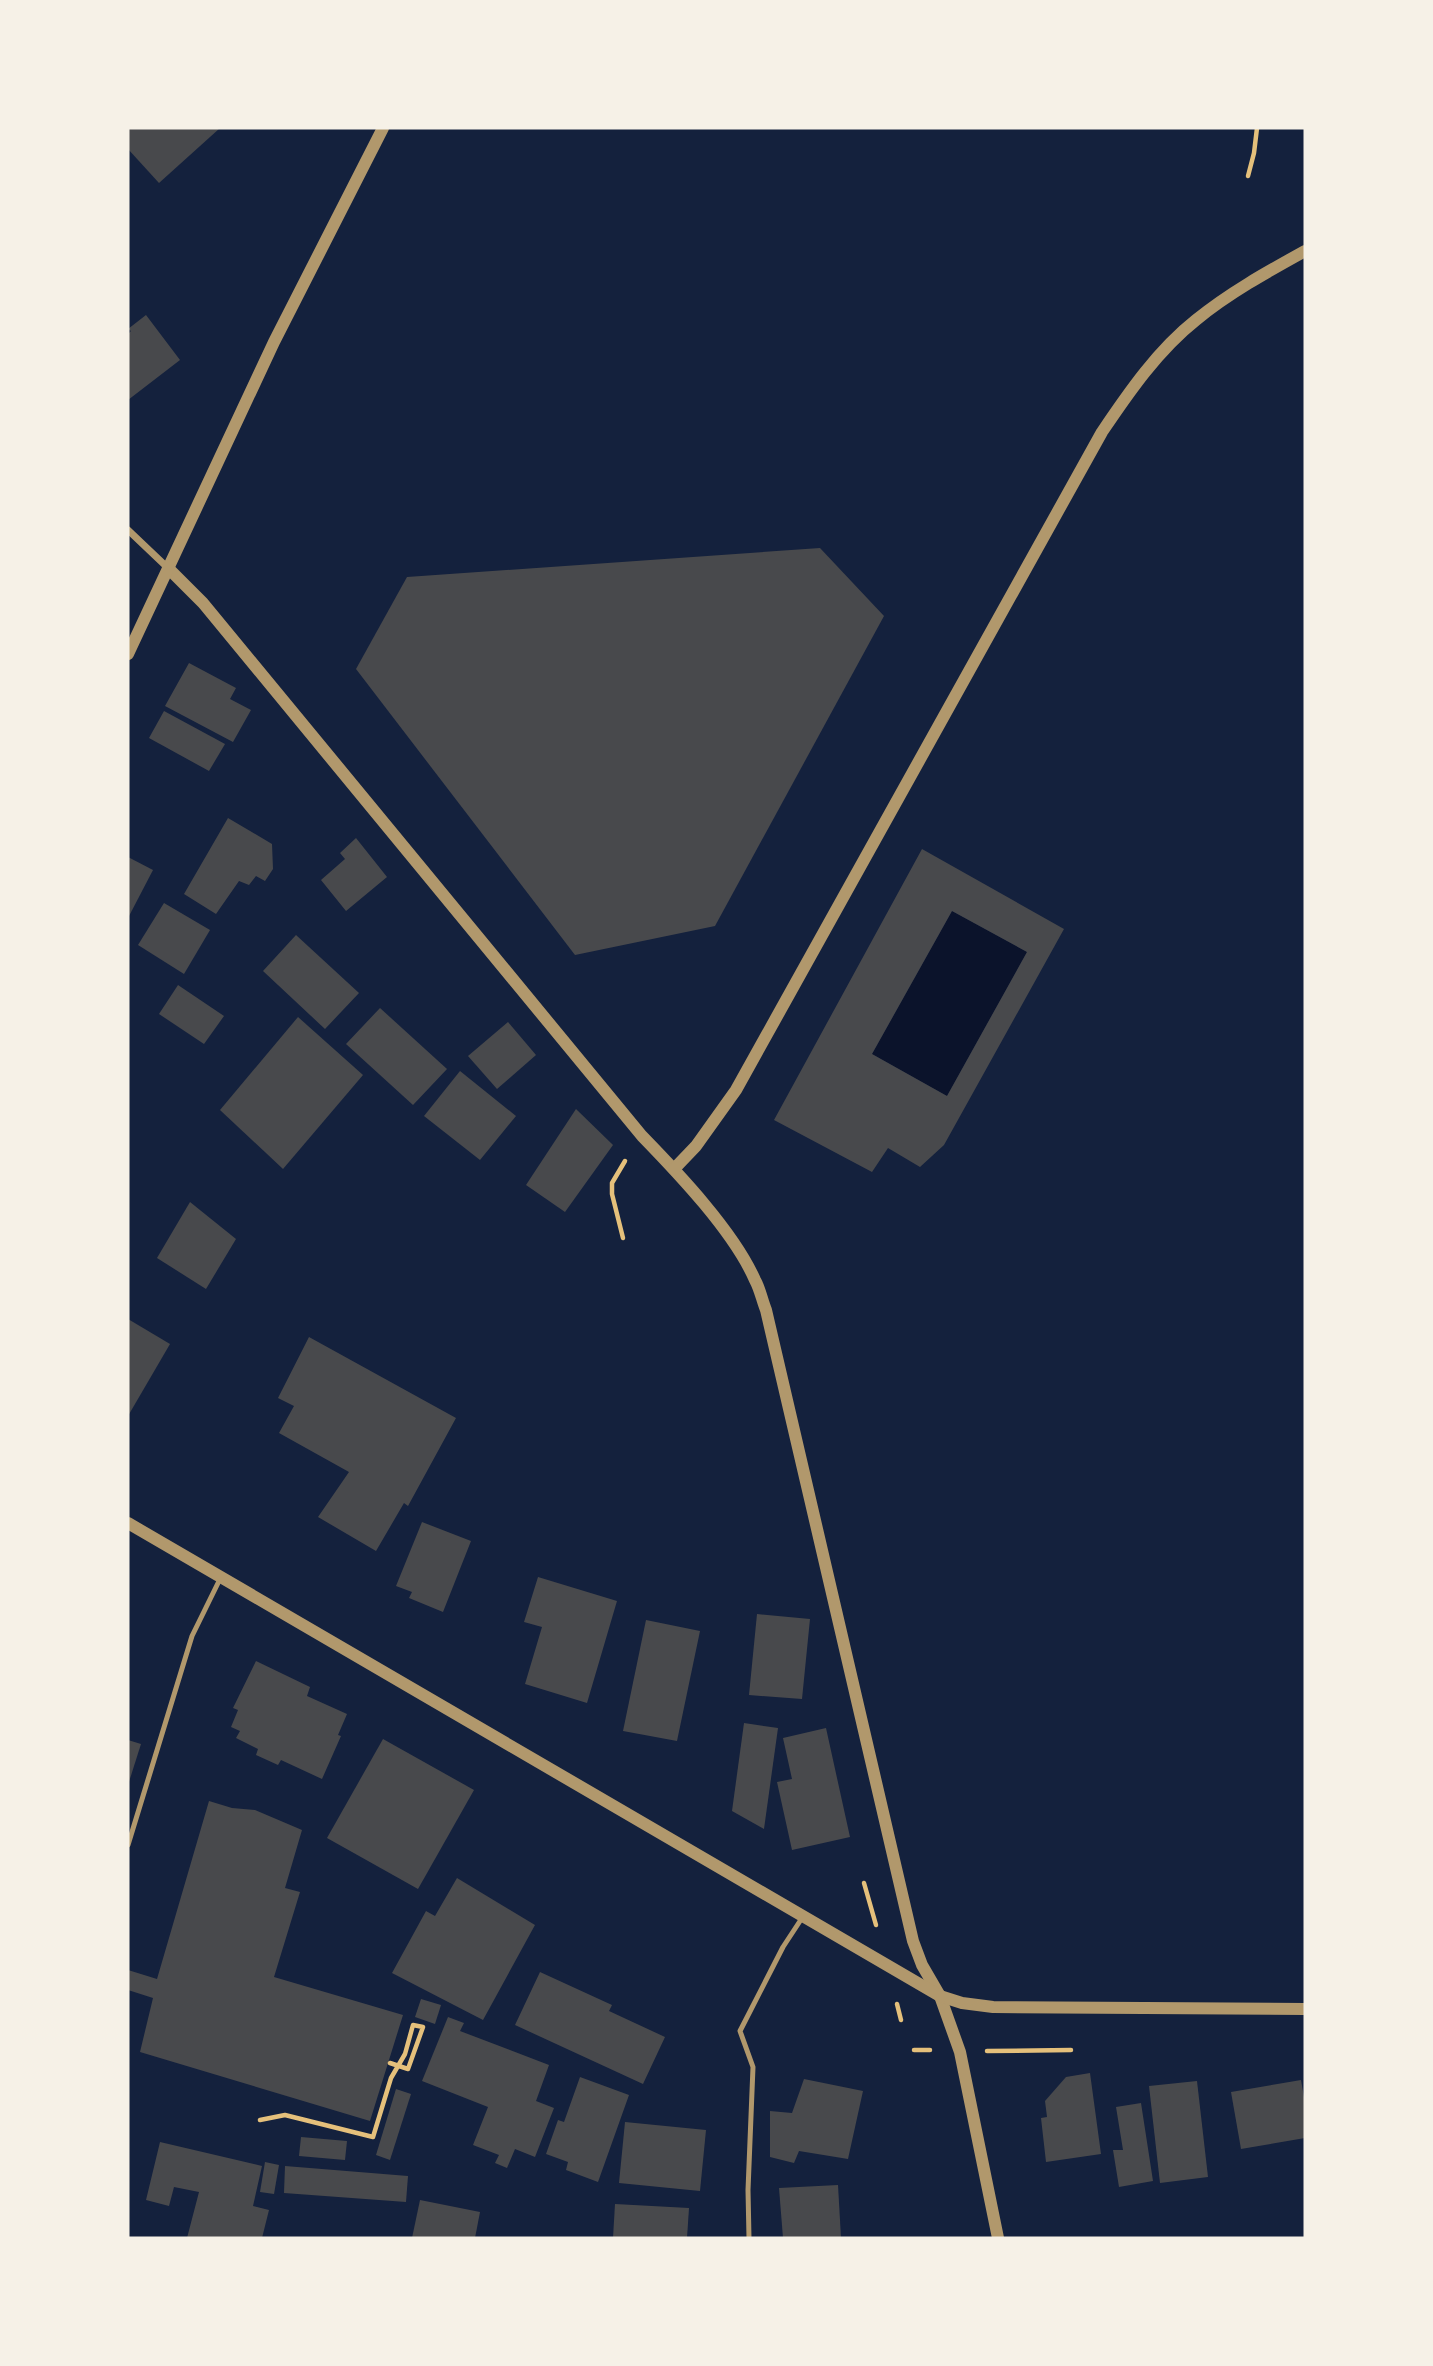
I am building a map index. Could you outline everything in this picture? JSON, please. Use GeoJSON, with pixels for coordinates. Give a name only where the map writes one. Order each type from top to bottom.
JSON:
{"type":"FeatureCollection","features":[{"type":"Feature","properties":{"kind":"street"},"geometry":{"type":"LineString","coordinates":[[128,654],[274,342],[383,128]]}},
{"type":"Feature","properties":{"kind":"street"},"geometry":{"type":"LineString","coordinates":[[674,1168],[696,1146],[736,1090],[1095,444],[1120,405],[1165,350],[1194,321],[1233,292],[1305,251]]}},
{"type":"Feature","properties":{"kind":"street"},"geometry":{"type":"LineString","coordinates":[[128,530],[204,603],[642,1136],[674,1168],[744,1259],[756,1280],[766,1310],[913,1941],[922,1965],[940,1996],[960,2052],[998,2238]]}},
{"type":"Feature","properties":{"kind":"street"},"geometry":{"type":"LineString","coordinates":[[128,1522],[940,1996],[962,2003],[993,2007],[1305,2009]]}},
{"type":"Feature","properties":{"kind":"lane"},"geometry":{"type":"LineString","coordinates":[[128,1845],[192,1636],[222,1576]]}},
{"type":"Feature","properties":{"kind":"lane"},"geometry":{"type":"LineString","coordinates":[[749,2238],[748,2190],[753,2067],[740,2031],[783,1947],[803,1916]]}},
{"type":"Feature","properties":{"kind":"path"},"geometry":{"type":"LineString","coordinates":[[1248,176],[1257,128]]}},
{"type":"Feature","properties":{"kind":"path"},"geometry":{"type":"LineString","coordinates":[[623,1238],[612,1194],[612,1183],[626,1160]]}},
{"type":"Feature","properties":{"kind":"path"},"geometry":{"type":"LineString","coordinates":[[260,2120],[285,2115],[373,2137],[391,2078],[405,2054],[413,2025],[423,2027],[408,2069],[390,2063]]}},
{"type":"Feature","properties":{"kind":"water"},"geometry":{"type":"Polygon","coordinates":[[[952,911],[1027,952],[947,1096],[872,1054],[952,911]]]}},
{"type":"Feature","properties":{"kind":"building"},"geometry":{"type":"Polygon","coordinates":[[[128,128],[220,128],[159,183],[128,149],[128,128]]]}},
{"type":"Feature","properties":{"kind":"building"},"geometry":{"type":"Polygon","coordinates":[[[146,315],[180,360],[128,400],[128,334],[131,331],[128,329],[146,315]]]}},
{"type":"Feature","properties":{"kind":"building"},"geometry":{"type":"Polygon","coordinates":[[[820,548],[884,616],[715,926],[575,955],[356,669],[407,577],[820,548]]]}},
{"type":"Feature","properties":{"kind":"building"},"geometry":{"type":"Polygon","coordinates":[[[189,663],[236,688],[230,699],[251,710],[233,742],[165,706],[189,663]]]}},
{"type":"Feature","properties":{"kind":"building"},"geometry":{"type":"Polygon","coordinates":[[[164,711],[225,744],[209,771],[149,738],[164,711]]]}},
{"type":"Feature","properties":{"kind":"building"},"geometry":{"type":"Polygon","coordinates":[[[228,818],[272,844],[273,869],[265,881],[256,876],[249,885],[239,881],[216,914],[184,894],[228,818]]]}},
{"type":"Feature","properties":{"kind":"building"},"geometry":{"type":"Polygon","coordinates":[[[356,838],[387,877],[346,911],[321,880],[345,859],[340,853],[356,838]]]}},
{"type":"Feature","properties":{"kind":"building"},"geometry":{"type":"Polygon","coordinates":[[[922,849],[1064,929],[944,1145],[920,1167],[888,1148],[872,1172],[774,1120],[922,849]],[[952,911],[872,1054],[947,1096],[1027,952],[952,911]]]}},
{"type":"Feature","properties":{"kind":"building"},"geometry":{"type":"Polygon","coordinates":[[[128,857],[153,870],[128,918],[128,857]]]}},
{"type":"Feature","properties":{"kind":"building"},"geometry":{"type":"Polygon","coordinates":[[[164,903],[210,930],[184,974],[138,945],[164,903]]]}},
{"type":"Feature","properties":{"kind":"building"},"geometry":{"type":"Polygon","coordinates":[[[296,935],[359,993],[325,1029],[263,971],[296,935]]]}},
{"type":"Feature","properties":{"kind":"building"},"geometry":{"type":"Polygon","coordinates":[[[178,985],[224,1016],[204,1044],[159,1014],[178,985]]]}},
{"type":"Feature","properties":{"kind":"building"},"geometry":{"type":"Polygon","coordinates":[[[380,1008],[447,1069],[413,1105],[346,1044],[380,1008]]]}},
{"type":"Feature","properties":{"kind":"building"},"geometry":{"type":"Polygon","coordinates":[[[298,1017],[363,1075],[283,1169],[220,1110],[298,1017]]]}},
{"type":"Feature","properties":{"kind":"building"},"geometry":{"type":"Polygon","coordinates":[[[508,1022],[536,1055],[497,1089],[468,1056],[508,1022]]]}},
{"type":"Feature","properties":{"kind":"building"},"geometry":{"type":"Polygon","coordinates":[[[460,1071],[516,1116],[480,1160],[424,1116],[460,1071]]]}},
{"type":"Feature","properties":{"kind":"building"},"geometry":{"type":"Polygon","coordinates":[[[576,1109],[613,1145],[565,1212],[526,1185],[576,1109]]]}},
{"type":"Feature","properties":{"kind":"building"},"geometry":{"type":"Polygon","coordinates":[[[190,1202],[236,1239],[206,1289],[157,1258],[190,1202]]]}},
{"type":"Feature","properties":{"kind":"building"},"geometry":{"type":"Polygon","coordinates":[[[128,1319],[170,1344],[128,1416],[128,1319]]]}},
{"type":"Feature","properties":{"kind":"building"},"geometry":{"type":"Polygon","coordinates":[[[309,1337],[456,1418],[408,1506],[404,1503],[376,1551],[318,1517],[349,1472],[279,1433],[294,1406],[278,1398],[309,1337]]]}},
{"type":"Feature","properties":{"kind":"building"},"geometry":{"type":"Polygon","coordinates":[[[422,1522],[471,1541],[443,1612],[409,1598],[412,1592],[396,1586],[422,1522]]]}},
{"type":"Feature","properties":{"kind":"building"},"geometry":{"type":"Polygon","coordinates":[[[538,1577],[617,1601],[587,1703],[525,1684],[542,1627],[524,1622],[538,1577]]]}},
{"type":"Feature","properties":{"kind":"building"},"geometry":{"type":"Polygon","coordinates":[[[757,1614],[810,1619],[802,1699],[749,1695],[757,1614]]]}},
{"type":"Feature","properties":{"kind":"building"},"geometry":{"type":"Polygon","coordinates":[[[646,1620],[700,1631],[677,1741],[623,1731],[646,1620]]]}},
{"type":"Feature","properties":{"kind":"building"},"geometry":{"type":"Polygon","coordinates":[[[256,1661],[310,1687],[307,1696],[347,1714],[338,1735],[341,1736],[322,1779],[281,1760],[278,1765],[256,1755],[258,1749],[236,1738],[240,1731],[231,1727],[238,1710],[233,1708],[256,1661]]]}},
{"type":"Feature","properties":{"kind":"building"},"geometry":{"type":"Polygon","coordinates":[[[744,1723],[778,1728],[764,1829],[732,1811],[744,1723]]]}},
{"type":"Feature","properties":{"kind":"building"},"geometry":{"type":"Polygon","coordinates":[[[826,1728],[850,1837],[792,1850],[777,1782],[792,1779],[783,1738],[826,1728]]]}},
{"type":"Feature","properties":{"kind":"building"},"geometry":{"type":"Polygon","coordinates":[[[383,1739],[474,1790],[418,1889],[327,1838],[383,1739]]]}},
{"type":"Feature","properties":{"kind":"building"},"geometry":{"type":"Polygon","coordinates":[[[128,1740],[141,1744],[128,1785],[128,1740]]]}},
{"type":"Feature","properties":{"kind":"building"},"geometry":{"type":"Polygon","coordinates":[[[209,1801],[232,1808],[255,1810],[302,1830],[285,1888],[300,1892],[274,1977],[403,2015],[370,2121],[140,2052],[153,1998],[128,1990],[128,1970],[157,1979],[209,1801]]]}},
{"type":"Feature","properties":{"kind":"building"},"geometry":{"type":"Polygon","coordinates":[[[457,1878],[535,1925],[483,2020],[392,1973],[426,1911],[435,1916],[457,1878]]]}},
{"type":"Feature","properties":{"kind":"building"},"geometry":{"type":"Polygon","coordinates":[[[540,1972],[612,2005],[609,2011],[665,2037],[643,2084],[515,2025],[540,1972]]]}},
{"type":"Feature","properties":{"kind":"building"},"geometry":{"type":"Polygon","coordinates":[[[421,1999],[441,2005],[435,2024],[415,2017],[421,1999]]]}},
{"type":"Feature","properties":{"kind":"building"},"geometry":{"type":"Polygon","coordinates":[[[448,2017],[464,2023],[460,2031],[549,2065],[536,2101],[554,2108],[535,2157],[515,2149],[507,2168],[495,2163],[499,2155],[473,2145],[488,2107],[422,2081],[448,2017]]]}},
{"type":"Feature","properties":{"kind":"building"},"geometry":{"type":"Polygon","coordinates":[[[1090,2073],[1101,2154],[1046,2162],[1041,2118],[1047,2117],[1045,2101],[1066,2077],[1090,2073]]]}},
{"type":"Feature","properties":{"kind":"building"},"geometry":{"type":"Polygon","coordinates":[[[580,2077],[629,2095],[598,2182],[566,2170],[568,2162],[546,2154],[558,2120],[564,2122],[580,2077]]]}},
{"type":"Feature","properties":{"kind":"building"},"geometry":{"type":"Polygon","coordinates":[[[804,2079],[863,2091],[848,2159],[799,2151],[794,2163],[770,2157],[770,2111],[792,2113],[804,2079]]]}},
{"type":"Feature","properties":{"kind":"building"},"geometry":{"type":"Polygon","coordinates":[[[1301,2080],[1305,2103],[1305,2138],[1241,2149],[1231,2092],[1301,2080]]]}},
{"type":"Feature","properties":{"kind":"building"},"geometry":{"type":"Polygon","coordinates":[[[1197,2081],[1208,2177],[1160,2183],[1149,2086],[1197,2081]]]}},
{"type":"Feature","properties":{"kind":"building"},"geometry":{"type":"Polygon","coordinates":[[[396,2089],[411,2094],[390,2160],[376,2155],[396,2089]]]}},
{"type":"Feature","properties":{"kind":"building"},"geometry":{"type":"Polygon","coordinates":[[[1141,2103],[1153,2181],[1119,2187],[1113,2150],[1123,2150],[1116,2107],[1141,2103]]]}},
{"type":"Feature","properties":{"kind":"building"},"geometry":{"type":"Polygon","coordinates":[[[625,2122],[706,2130],[700,2191],[619,2183],[625,2122]]]}},
{"type":"Feature","properties":{"kind":"building"},"geometry":{"type":"Polygon","coordinates":[[[301,2137],[347,2141],[345,2160],[299,2156],[301,2137]]]}},
{"type":"Feature","properties":{"kind":"building"},"geometry":{"type":"Polygon","coordinates":[[[160,2142],[262,2166],[253,2206],[269,2210],[262,2238],[187,2238],[199,2192],[174,2187],[169,2206],[146,2200],[160,2142]]]}},
{"type":"Feature","properties":{"kind":"building"},"geometry":{"type":"Polygon","coordinates":[[[265,2162],[279,2165],[274,2194],[260,2192],[265,2162]]]}},
{"type":"Feature","properties":{"kind":"building"},"geometry":{"type":"Polygon","coordinates":[[[285,2166],[408,2176],[406,2202],[284,2193],[285,2166]]]}},
{"type":"Feature","properties":{"kind":"building"},"geometry":{"type":"Polygon","coordinates":[[[838,2185],[841,2238],[783,2238],[779,2188],[838,2185]]]}},
{"type":"Feature","properties":{"kind":"building"},"geometry":{"type":"Polygon","coordinates":[[[420,2200],[480,2212],[475,2238],[412,2238],[420,2200]]]}},
{"type":"Feature","properties":{"kind":"building"},"geometry":{"type":"Polygon","coordinates":[[[615,2204],[689,2208],[687,2238],[613,2238],[615,2204]]]}}]}
